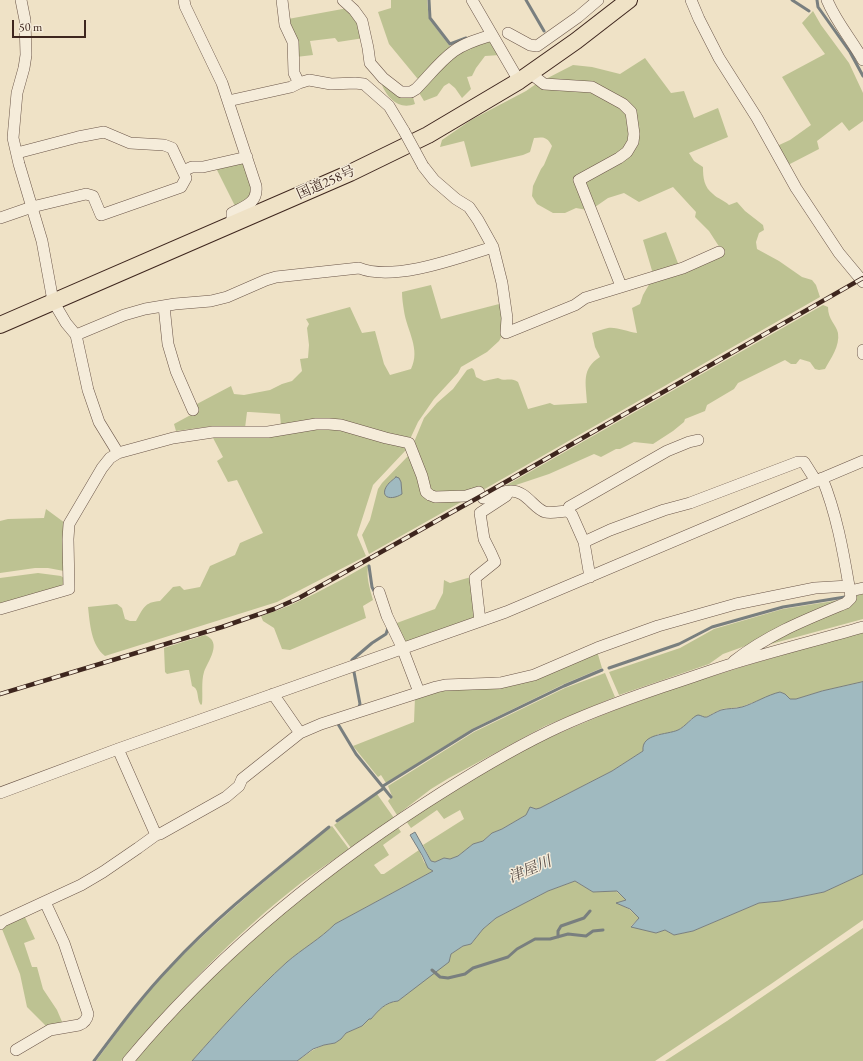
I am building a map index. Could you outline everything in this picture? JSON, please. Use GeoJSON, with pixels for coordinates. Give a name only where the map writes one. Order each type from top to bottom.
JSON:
{"type":"FeatureCollection","features":[{"type":"Feature","properties":{"kind":"highway","name":"国道258号"},"geometry":{"type":"LineString","coordinates":[[0,325],[350,173],[428,135],[524,77],[576,41],[629,0]]}},
{"type":"Feature","properties":{"kind":"street"},"geometry":{"type":"LineString","coordinates":[[21,0],[25,20],[26,55],[17,93],[13,138],[42,241],[53,302],[76,335],[88,390],[98,422],[118,453]]}},
{"type":"Feature","properties":{"kind":"street"},"geometry":{"type":"LineString","coordinates":[[184,0],[185,6],[222,83],[256,186],[257,193],[252,203],[232,213],[232,224]]}},
{"type":"Feature","properties":{"kind":"street"},"geometry":{"type":"LineString","coordinates":[[282,0],[285,25],[293,42],[294,73],[299,83]]}},
{"type":"Feature","properties":{"kind":"street"},"geometry":{"type":"LineString","coordinates":[[343,0],[354,10],[362,21],[370,63],[383,78],[401,92],[411,92],[416,90],[441,62],[458,48],[470,42],[492,35]]}},
{"type":"Feature","properties":{"kind":"street"},"geometry":{"type":"LineString","coordinates":[[472,0],[492,35],[524,77],[544,84],[592,88],[623,104],[631,112],[634,134],[633,142],[627,152],[579,180],[621,286]]}},
{"type":"Feature","properties":{"kind":"street"},"geometry":{"type":"LineString","coordinates":[[691,0],[719,58],[757,118],[796,188],[839,253],[863,282]]}},
{"type":"Feature","properties":{"kind":"street"},"geometry":{"type":"LineString","coordinates":[[828,0],[835,16],[862,56]]}},
{"type":"Feature","properties":{"kind":"street"},"geometry":{"type":"LineString","coordinates":[[508,33],[530,45],[537,46],[578,17],[591,2]]}},
{"type":"Feature","properties":{"kind":"street"},"geometry":{"type":"LineString","coordinates":[[228,102],[291,87],[309,80],[331,84],[364,84],[389,106],[404,130],[423,166],[434,180],[468,207],[478,220],[493,247],[502,283],[507,318],[506,333],[574,305],[585,298],[683,268],[719,252]]}},
{"type":"Feature","properties":{"kind":"street"},"geometry":{"type":"LineString","coordinates":[[0,218],[32,207],[86,194],[93,196],[101,215],[181,187],[186,178],[172,148],[164,145],[130,143],[104,132],[78,137],[17,153]]}},
{"type":"Feature","properties":{"kind":"street"},"geometry":{"type":"LineString","coordinates":[[183,171],[192,167],[203,167],[247,157]]}},
{"type":"Feature","properties":{"kind":"street"},"geometry":{"type":"LineString","coordinates":[[76,335],[124,315],[164,306],[211,301],[227,297],[255,284],[276,277],[359,268],[367,271],[396,272],[440,263],[493,247]]}},
{"type":"Feature","properties":{"kind":"street"},"geometry":{"type":"LineString","coordinates":[[164,306],[168,344],[176,371],[193,410]]}},
{"type":"Feature","properties":{"kind":"street"},"geometry":{"type":"LineString","coordinates":[[0,609],[69,589],[68,539],[70,524],[102,468],[110,458],[118,453],[173,438],[213,432],[268,432],[316,424],[341,425],[409,443],[422,476],[426,492],[435,497],[481,495],[510,491],[516,492],[529,499],[540,509],[546,512],[568,511],[572,515],[584,542],[590,577]]}},
{"type":"Feature","properties":{"kind":"street"},"geometry":{"type":"LineString","coordinates":[[568,511],[569,507],[667,451],[698,440]]}},
{"type":"Feature","properties":{"kind":"street"},"geometry":{"type":"LineString","coordinates":[[0,793],[118,749],[506,612],[863,460]]}},
{"type":"Feature","properties":{"kind":"street"},"geometry":{"type":"LineString","coordinates":[[584,542],[610,530],[664,510],[690,503],[798,462],[804,462],[819,479],[829,495],[840,539],[851,598],[846,604],[790,626],[751,648],[728,665]]}},
{"type":"Feature","properties":{"kind":"street"},"geometry":{"type":"LineString","coordinates":[[480,621],[475,578],[495,562],[484,539],[480,513],[506,496],[510,491]]}},
{"type":"Feature","properties":{"kind":"street"},"geometry":{"type":"LineString","coordinates":[[0,924],[3,921],[81,885],[103,872],[156,835],[226,797],[239,786],[242,779],[300,733],[321,724],[445,685],[500,683],[527,677],[658,626],[736,604],[815,588],[863,588]]}},
{"type":"Feature","properties":{"kind":"street"},"geometry":{"type":"LineString","coordinates":[[379,592],[386,616],[402,648],[419,692]]}},
{"type":"Feature","properties":{"kind":"street"},"geometry":{"type":"LineString","coordinates":[[128,1061],[146,1039],[207,975],[261,925],[353,852],[474,772],[549,731],[619,702],[728,665],[863,628]]}},
{"type":"Feature","properties":{"kind":"street"},"geometry":{"type":"LineString","coordinates":[[273,694],[300,733]]}},
{"type":"Feature","properties":{"kind":"street"},"geometry":{"type":"LineString","coordinates":[[118,749],[156,835]]}},
{"type":"Feature","properties":{"kind":"street"},"geometry":{"type":"LineString","coordinates":[[16,1050],[50,1030],[79,1026],[83,1024],[88,1014],[64,943],[45,902]]}},
{"type":"Feature","properties":{"kind":"green space"},"geometry":{"type":"Polygon","coordinates":[[[391,0],[427,0],[429,19],[452,49],[421,80],[417,78],[389,44],[378,12],[391,8],[391,0]]]}},
{"type":"Feature","properties":{"kind":"green space"},"geometry":{"type":"Polygon","coordinates":[[[348,8],[354,12],[364,38],[338,42],[335,38],[310,41],[313,55],[296,57],[288,19],[348,8]]]}},
{"type":"Feature","properties":{"kind":"green space"},"geometry":{"type":"Polygon","coordinates":[[[813,11],[821,25],[849,63],[863,93],[863,121],[849,131],[842,122],[817,141],[819,149],[788,165],[777,146],[790,140],[811,125],[782,77],[825,54],[802,23],[813,11]]]}},
{"type":"Feature","properties":{"kind":"green space"},"geometry":{"type":"Polygon","coordinates":[[[490,40],[500,55],[485,56],[472,76],[467,77],[471,89],[462,98],[455,88],[449,83],[444,86],[437,96],[424,101],[418,91],[454,54],[490,40]]]}},
{"type":"Feature","properties":{"kind":"green space"},"geometry":{"type":"Polygon","coordinates":[[[645,58],[671,93],[684,91],[694,118],[718,108],[728,137],[689,153],[694,161],[703,167],[706,185],[715,196],[729,205],[737,202],[745,211],[763,225],[764,230],[759,233],[756,242],[757,249],[779,261],[802,277],[812,280],[816,285],[820,297],[483,490],[432,494],[414,442],[424,418],[437,403],[453,389],[467,370],[472,368],[476,377],[484,381],[498,378],[518,382],[528,409],[550,403],[554,405],[587,403],[587,372],[590,366],[600,357],[595,347],[592,333],[612,328],[637,333],[632,308],[640,304],[651,281],[720,248],[709,231],[695,217],[696,212],[673,187],[639,202],[624,193],[608,198],[595,207],[587,210],[576,208],[565,213],[553,213],[537,204],[532,196],[533,186],[552,146],[545,138],[534,138],[530,152],[523,155],[471,167],[464,141],[440,147],[442,140],[471,120],[573,65],[592,67],[620,74],[645,58]]]}},
{"type":"Feature","properties":{"kind":"green space"},"geometry":{"type":"Polygon","coordinates":[[[384,82],[412,94],[415,104],[404,106],[395,102],[384,90],[382,85],[384,82]]]}},
{"type":"Feature","properties":{"kind":"green space"},"geometry":{"type":"Polygon","coordinates":[[[243,161],[254,185],[250,199],[235,206],[216,168],[243,161]]]}},
{"type":"Feature","properties":{"kind":"green space"},"geometry":{"type":"Polygon","coordinates":[[[666,232],[679,266],[653,274],[643,240],[666,232]]]}},
{"type":"Feature","properties":{"kind":"green space"},"geometry":{"type":"Polygon","coordinates":[[[431,285],[441,319],[503,303],[503,334],[499,341],[487,352],[461,367],[458,373],[434,399],[418,422],[411,437],[407,439],[343,422],[281,426],[280,414],[250,412],[247,412],[245,428],[213,426],[176,431],[174,424],[198,411],[195,405],[231,386],[234,394],[244,395],[270,390],[292,381],[302,371],[300,359],[308,358],[309,345],[307,328],[309,324],[306,319],[350,307],[362,333],[375,331],[384,364],[390,375],[411,369],[415,354],[403,304],[402,292],[431,285]]]}},
{"type":"Feature","properties":{"kind":"green space"},"geometry":{"type":"Polygon","coordinates":[[[823,305],[828,307],[829,315],[838,333],[838,343],[825,369],[815,369],[810,362],[800,359],[796,364],[791,364],[785,360],[738,383],[734,389],[707,405],[705,411],[685,419],[684,422],[673,431],[653,444],[634,442],[601,457],[594,454],[549,474],[500,492],[498,490],[823,305]]]}},
{"type":"Feature","properties":{"kind":"green space"},"geometry":{"type":"Polygon","coordinates":[[[326,427],[405,445],[406,450],[373,485],[357,535],[366,556],[277,602],[105,656],[100,651],[94,640],[88,607],[117,604],[122,608],[125,619],[136,621],[142,610],[147,605],[160,601],[173,587],[180,586],[184,590],[200,587],[210,566],[235,555],[240,543],[263,533],[237,480],[228,482],[217,461],[223,457],[212,436],[326,427]]]}},
{"type":"Feature","properties":{"kind":"green space"},"geometry":{"type":"Polygon","coordinates":[[[409,455],[425,494],[470,497],[369,554],[362,535],[370,520],[378,489],[409,455]],[[396,477],[385,488],[401,486],[401,482],[396,477]]]}},
{"type":"Feature","properties":{"kind":"green space"},"geometry":{"type":"Polygon","coordinates":[[[46,509],[65,523],[64,571],[48,568],[35,568],[0,573],[0,521],[8,519],[44,518],[46,509]]]}},
{"type":"Feature","properties":{"kind":"green space"},"geometry":{"type":"Polygon","coordinates":[[[369,564],[369,586],[373,600],[363,606],[366,618],[290,650],[282,649],[274,628],[263,621],[261,616],[303,600],[369,564]]]}},
{"type":"Feature","properties":{"kind":"green space"},"geometry":{"type":"Polygon","coordinates":[[[38,573],[61,576],[65,579],[64,583],[58,589],[0,605],[0,578],[38,573]]]}},
{"type":"Feature","properties":{"kind":"green space"},"geometry":{"type":"Polygon","coordinates":[[[471,577],[476,618],[404,643],[394,624],[435,609],[443,593],[444,580],[450,583],[471,577]]]}},
{"type":"Feature","properties":{"kind":"green space"},"geometry":{"type":"Polygon","coordinates":[[[863,594],[863,619],[756,648],[854,596],[863,594]]]}},
{"type":"Feature","properties":{"kind":"green space"},"geometry":{"type":"Polygon","coordinates":[[[846,599],[748,645],[723,654],[709,664],[619,695],[609,672],[680,648],[714,629],[783,609],[846,599]]]}},
{"type":"Feature","properties":{"kind":"green space"},"geometry":{"type":"Polygon","coordinates":[[[863,632],[863,682],[822,691],[796,699],[790,699],[785,694],[780,692],[741,707],[722,709],[706,717],[691,719],[685,726],[677,731],[658,734],[643,751],[612,771],[540,808],[533,808],[526,815],[492,833],[483,841],[473,844],[458,856],[450,859],[444,858],[435,862],[431,861],[423,845],[464,819],[460,810],[444,819],[437,810],[411,828],[406,821],[460,786],[501,762],[532,745],[559,733],[620,708],[688,684],[863,632]]]}},
{"type":"Feature","properties":{"kind":"green space"},"geometry":{"type":"Polygon","coordinates":[[[205,635],[213,642],[214,647],[203,676],[201,705],[196,689],[192,686],[189,670],[167,674],[165,672],[164,648],[205,635]]]}},
{"type":"Feature","properties":{"kind":"green space"},"geometry":{"type":"Polygon","coordinates":[[[597,651],[602,668],[564,684],[472,729],[386,783],[381,775],[378,777],[353,746],[414,722],[415,697],[438,689],[500,686],[597,651]]]}},
{"type":"Feature","properties":{"kind":"green space"},"geometry":{"type":"Polygon","coordinates":[[[605,673],[615,697],[545,726],[449,778],[431,789],[397,815],[388,801],[392,796],[388,786],[474,732],[565,688],[605,673]]]}},
{"type":"Feature","properties":{"kind":"green space"},"geometry":{"type":"Polygon","coordinates":[[[377,794],[394,818],[351,848],[334,825],[377,794]]]}},
{"type":"Feature","properties":{"kind":"green space"},"geometry":{"type":"Polygon","coordinates":[[[332,826],[349,849],[302,882],[253,923],[184,990],[121,1061],[96,1061],[142,1000],[191,947],[230,911],[332,826]]]}},
{"type":"Feature","properties":{"kind":"green space"},"geometry":{"type":"Polygon","coordinates":[[[397,826],[401,832],[383,845],[389,855],[374,865],[381,874],[384,874],[419,850],[424,862],[433,871],[335,924],[293,957],[250,998],[192,1061],[133,1061],[209,978],[309,891],[397,826]]]}},
{"type":"Feature","properties":{"kind":"green space"},"geometry":{"type":"Polygon","coordinates":[[[863,874],[863,920],[771,984],[655,1061],[297,1061],[313,1050],[324,1045],[335,1043],[346,1033],[362,1026],[389,1003],[398,1001],[450,959],[451,954],[463,946],[471,944],[483,929],[496,918],[548,891],[575,881],[593,892],[616,891],[626,900],[617,903],[629,909],[639,918],[631,926],[656,933],[665,930],[674,935],[693,931],[759,903],[780,901],[824,892],[863,874]]]}},
{"type":"Feature","properties":{"kind":"green space"},"geometry":{"type":"Polygon","coordinates":[[[24,915],[35,939],[24,943],[32,967],[37,967],[43,989],[57,1010],[63,1024],[47,1027],[27,1007],[20,974],[2,929],[6,923],[24,915]]]}},
{"type":"Feature","properties":{"kind":"green space"},"geometry":{"type":"Polygon","coordinates":[[[863,928],[863,1061],[665,1061],[727,1021],[863,928]]]}},
{"type":"Feature","properties":{"kind":"water"},"geometry":{"type":"Polygon","coordinates":[[[396,477],[399,478],[401,482],[402,494],[391,498],[386,496],[385,491],[389,483],[396,477]]]}},
{"type":"Feature","properties":{"kind":"water","name":"津屋川"},"geometry":{"type":"Polygon","coordinates":[[[863,682],[863,874],[824,892],[780,901],[759,903],[693,931],[674,935],[665,930],[656,933],[631,927],[639,918],[630,909],[616,903],[626,900],[617,891],[593,892],[575,881],[548,891],[496,918],[483,929],[471,944],[463,946],[451,954],[449,962],[398,1001],[386,1005],[362,1026],[346,1033],[335,1043],[313,1049],[297,1061],[192,1061],[250,998],[293,957],[335,924],[433,871],[428,868],[410,835],[415,832],[431,861],[435,862],[444,858],[450,859],[458,856],[473,844],[483,841],[492,833],[526,815],[530,807],[536,809],[540,808],[612,771],[643,751],[643,745],[650,738],[678,730],[698,715],[707,717],[721,710],[742,707],[780,692],[785,694],[790,699],[796,699],[822,691],[863,682]]]}},
{"type":"Feature","properties":{"kind":"waterway"},"geometry":{"type":"LineString","coordinates":[[429,0],[430,18],[450,44],[466,38]]}},
{"type":"Feature","properties":{"kind":"waterway"},"geometry":{"type":"LineString","coordinates":[[526,0],[544,31]]}},
{"type":"Feature","properties":{"kind":"waterway"},"geometry":{"type":"LineString","coordinates":[[792,0],[809,11]]}},
{"type":"Feature","properties":{"kind":"waterway"},"geometry":{"type":"LineString","coordinates":[[817,0],[818,7],[850,52],[863,76]]}},
{"type":"Feature","properties":{"kind":"waterway"},"geometry":{"type":"LineString","coordinates":[[369,566],[372,587],[375,593]]}},
{"type":"Feature","properties":{"kind":"waterway"},"geometry":{"type":"LineString","coordinates":[[609,668],[679,644],[712,627],[783,607],[845,597]]}},
{"type":"Feature","properties":{"kind":"waterway"},"geometry":{"type":"LineString","coordinates":[[352,660],[372,643],[386,634],[388,628]]}},
{"type":"Feature","properties":{"kind":"waterway"},"geometry":{"type":"LineString","coordinates":[[383,786],[473,730],[564,686],[602,670]]}},
{"type":"Feature","properties":{"kind":"waterway"},"geometry":{"type":"LineString","coordinates":[[354,672],[360,704],[358,709]]}},
{"type":"Feature","properties":{"kind":"waterway"},"geometry":{"type":"LineString","coordinates":[[338,724],[356,754],[391,797]]}},
{"type":"Feature","properties":{"kind":"waterway"},"geometry":{"type":"LineString","coordinates":[[337,821],[384,788]]}},
{"type":"Feature","properties":{"kind":"waterway"},"geometry":{"type":"LineString","coordinates":[[94,1061],[140,1001],[188,948],[247,894],[329,827]]}},
{"type":"Feature","properties":{"kind":"waterway"},"geometry":{"type":"LineString","coordinates":[[558,937],[558,931],[561,926],[584,918],[590,911]]}},
{"type":"Feature","properties":{"kind":"waterway"},"geometry":{"type":"LineString","coordinates":[[432,970],[440,977],[448,978],[465,974],[473,968],[508,957],[517,949],[535,939],[550,939],[568,934],[586,936],[593,931],[603,930]]}},
{"type":"Feature","properties":{"kind":"railway"},"geometry":{"type":"LineString","coordinates":[[0,694],[222,627],[274,609],[299,598],[863,278]]}}]}
